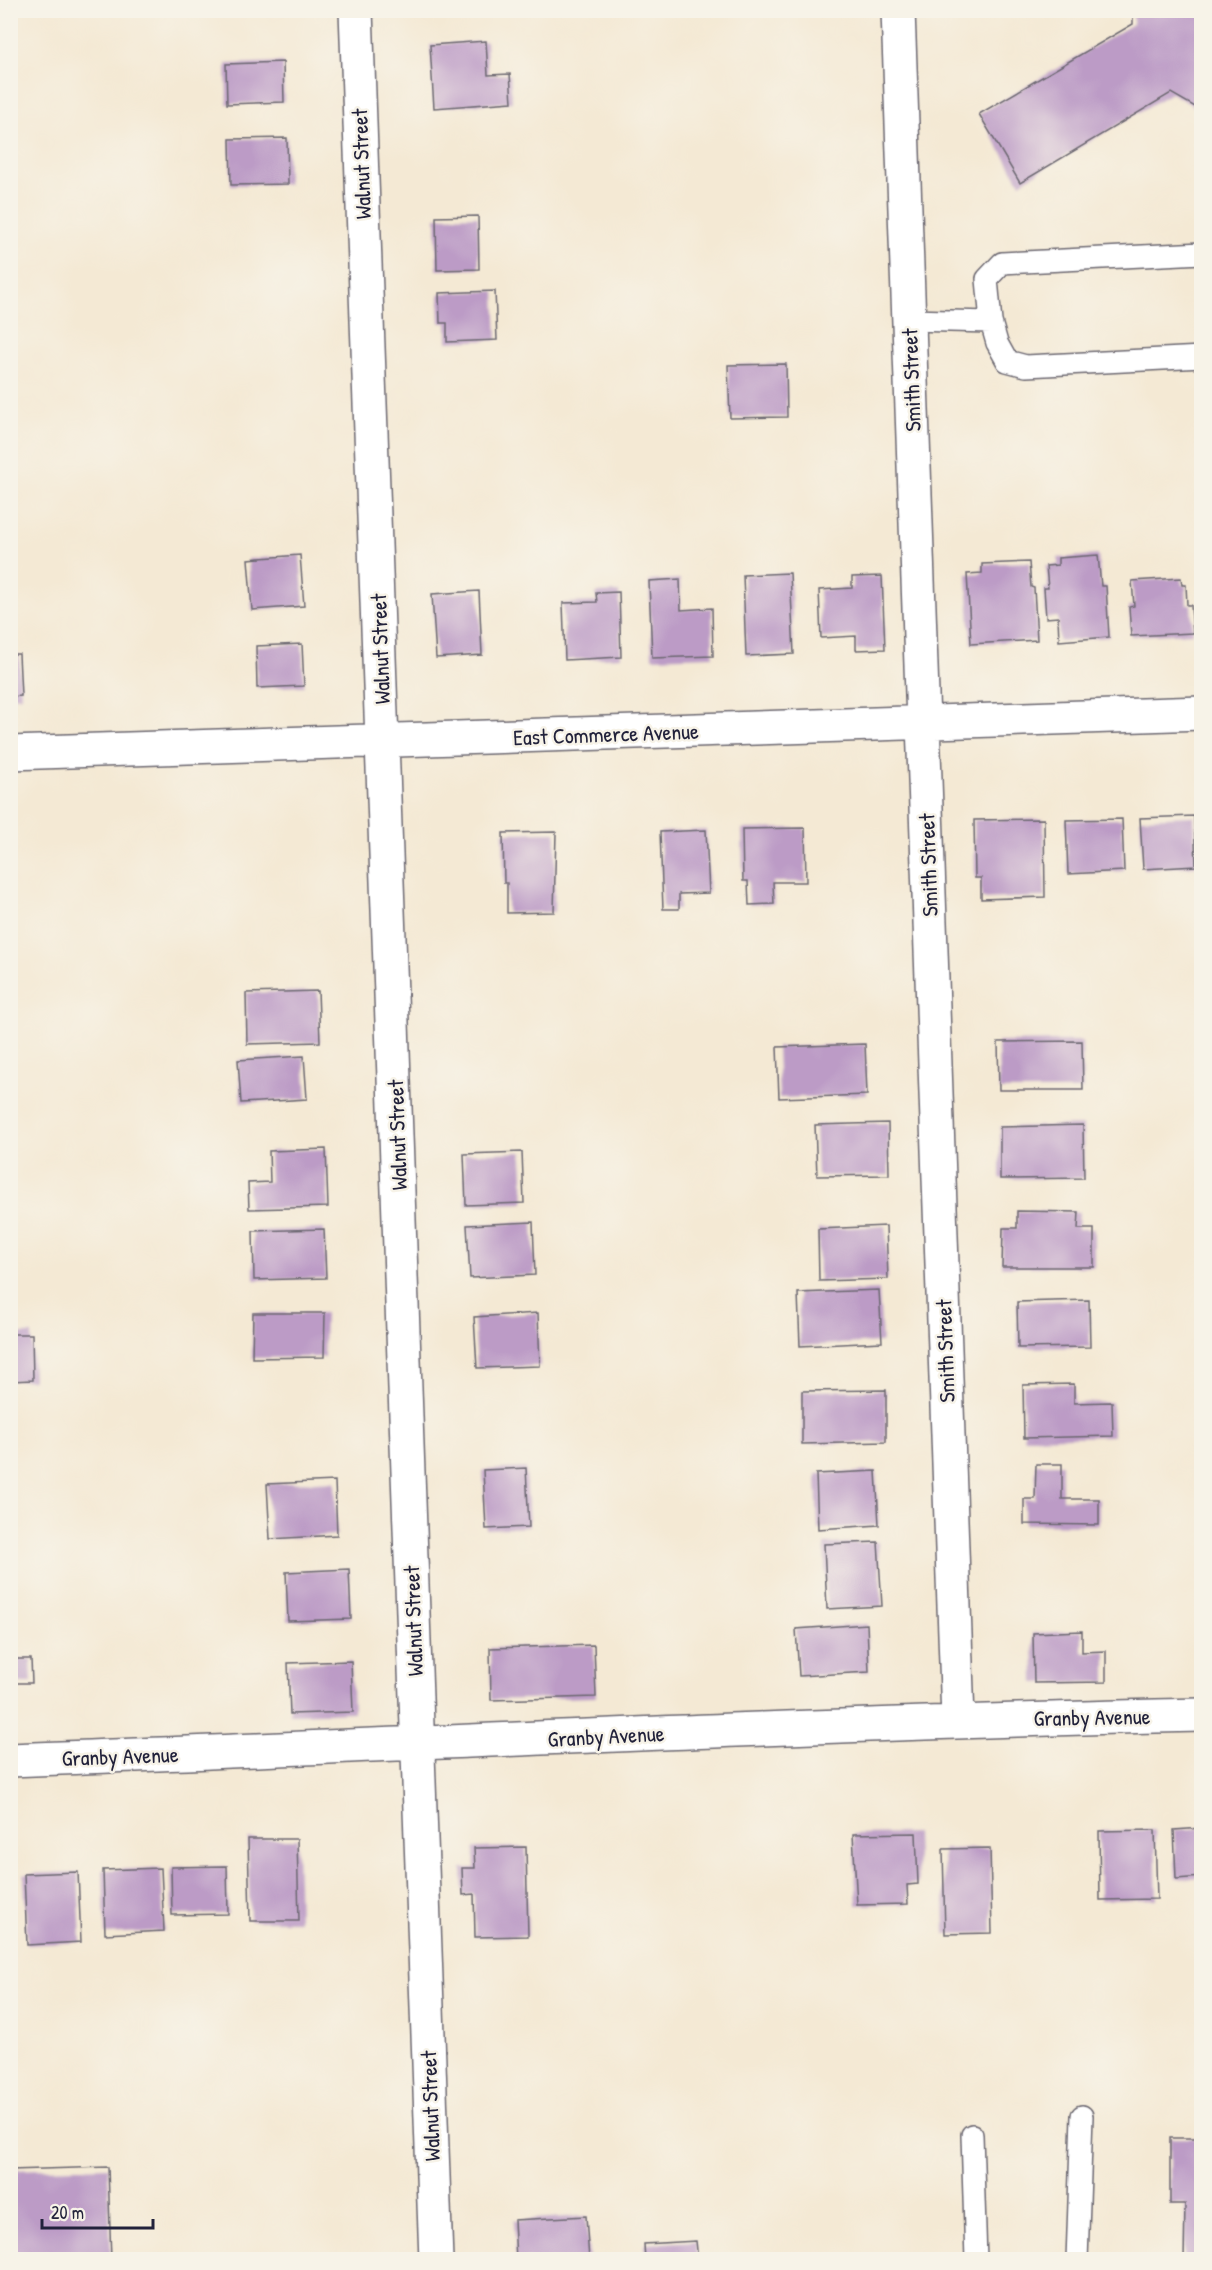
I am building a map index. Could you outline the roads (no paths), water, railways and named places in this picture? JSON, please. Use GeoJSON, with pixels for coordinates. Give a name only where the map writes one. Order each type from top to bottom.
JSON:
{"type":"FeatureCollection","features":[{"type":"Feature","properties":{"kind":"street","name":"Walnut Street"},"geometry":{"type":"LineString","coordinates":[[356,10],[436,2259]]}},
{"type":"Feature","properties":{"kind":"street","name":"Smith Street"},"geometry":{"type":"LineString","coordinates":[[898,10],[958,1720]]}},
{"type":"Feature","properties":{"kind":"street","name":"East Commerce Avenue"},"geometry":{"type":"LineString","coordinates":[[10,753],[1202,713]]}},
{"type":"Feature","properties":{"kind":"street","name":"Granby Avenue"},"geometry":{"type":"LineString","coordinates":[[10,1760],[417,1745],[958,1720],[1202,1715]]}},
{"type":"Feature","properties":{"kind":"lane"},"geometry":{"type":"LineString","coordinates":[[1202,253],[1002,263],[987,279],[991,322],[997,343],[1007,361],[1026,366],[1202,357]]}},
{"type":"Feature","properties":{"kind":"lane"},"geometry":{"type":"LineString","coordinates":[[909,320],[991,322]]}},
{"type":"Feature","properties":{"kind":"lane"},"geometry":{"type":"LineString","coordinates":[[1077,2259],[1082,2116]]}},
{"type":"Feature","properties":{"kind":"lane"},"geometry":{"type":"LineString","coordinates":[[972,2135],[976,2259]]}}]}
